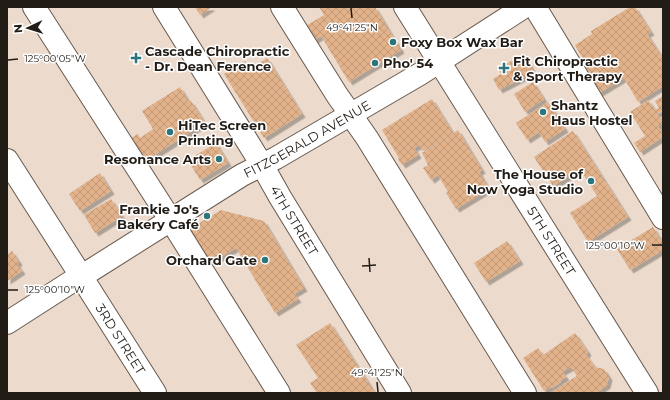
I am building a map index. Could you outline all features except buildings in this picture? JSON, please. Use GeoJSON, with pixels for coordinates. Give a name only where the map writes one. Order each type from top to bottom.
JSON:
{"type":"FeatureCollection","features":[{"type":"Feature","properties":{"kind":"street"},"geometry":{"type":"LineString","coordinates":[[34,7],[171,220],[279,393]]}},
{"type":"Feature","properties":{"kind":"street","name":"4TH STREET"},"geometry":{"type":"LineString","coordinates":[[164,7],[400,393]]}},
{"type":"Feature","properties":{"kind":"street"},"geometry":{"type":"LineString","coordinates":[[282,7],[337,95],[367,138],[525,393]]}},
{"type":"Feature","properties":{"kind":"street","name":"5TH STREET"},"geometry":{"type":"LineString","coordinates":[[405,7],[648,393]]}},
{"type":"Feature","properties":{"kind":"street","name":"FITZGERALD AVENUE"},"geometry":{"type":"LineString","coordinates":[[7,323],[239,177],[276,158],[420,74],[524,7]]}},
{"type":"Feature","properties":{"kind":"street"},"geometry":{"type":"LineString","coordinates":[[535,7],[663,218]]}},
{"type":"Feature","properties":{"kind":"street","name":"3RD STREET"},"geometry":{"type":"LineString","coordinates":[[7,160],[156,393]]}},
{"type":"Feature","properties":{"kind":"street"},"geometry":{"type":"LineString","coordinates":[[659,393],[663,391]]}},
{"type":"Feature","properties":{"kind":"place","name":"Foxy Box Wax Bar"},"geometry":{"type":"Point","coordinates":[393,42]}},
{"type":"Feature","properties":{"kind":"place","name":"Cascade Chiropractic - Dr. Dean Ference"},"geometry":{"type":"Point","coordinates":[136,58]}},
{"type":"Feature","properties":{"kind":"place","name":"Pho' 54"},"geometry":{"type":"Point","coordinates":[375,63]}},
{"type":"Feature","properties":{"kind":"place","name":"Fit Chiropractic & Sport Therapy"},"geometry":{"type":"Point","coordinates":[504,68]}},
{"type":"Feature","properties":{"kind":"place","name":"Shantz Haus Hostel"},"geometry":{"type":"Point","coordinates":[543,112]}},
{"type":"Feature","properties":{"kind":"place","name":"HiTec Screen Printing"},"geometry":{"type":"Point","coordinates":[170,132]}},
{"type":"Feature","properties":{"kind":"place","name":"Resonance Arts"},"geometry":{"type":"Point","coordinates":[219,159]}},
{"type":"Feature","properties":{"kind":"place","name":"The House of Now Yoga Studio"},"geometry":{"type":"Point","coordinates":[591,181]}},
{"type":"Feature","properties":{"kind":"place","name":"Frankie Jo's Bakery Café"},"geometry":{"type":"Point","coordinates":[207,216]}},
{"type":"Feature","properties":{"kind":"place","name":"Orchard Gate"},"geometry":{"type":"Point","coordinates":[265,260]}}]}
